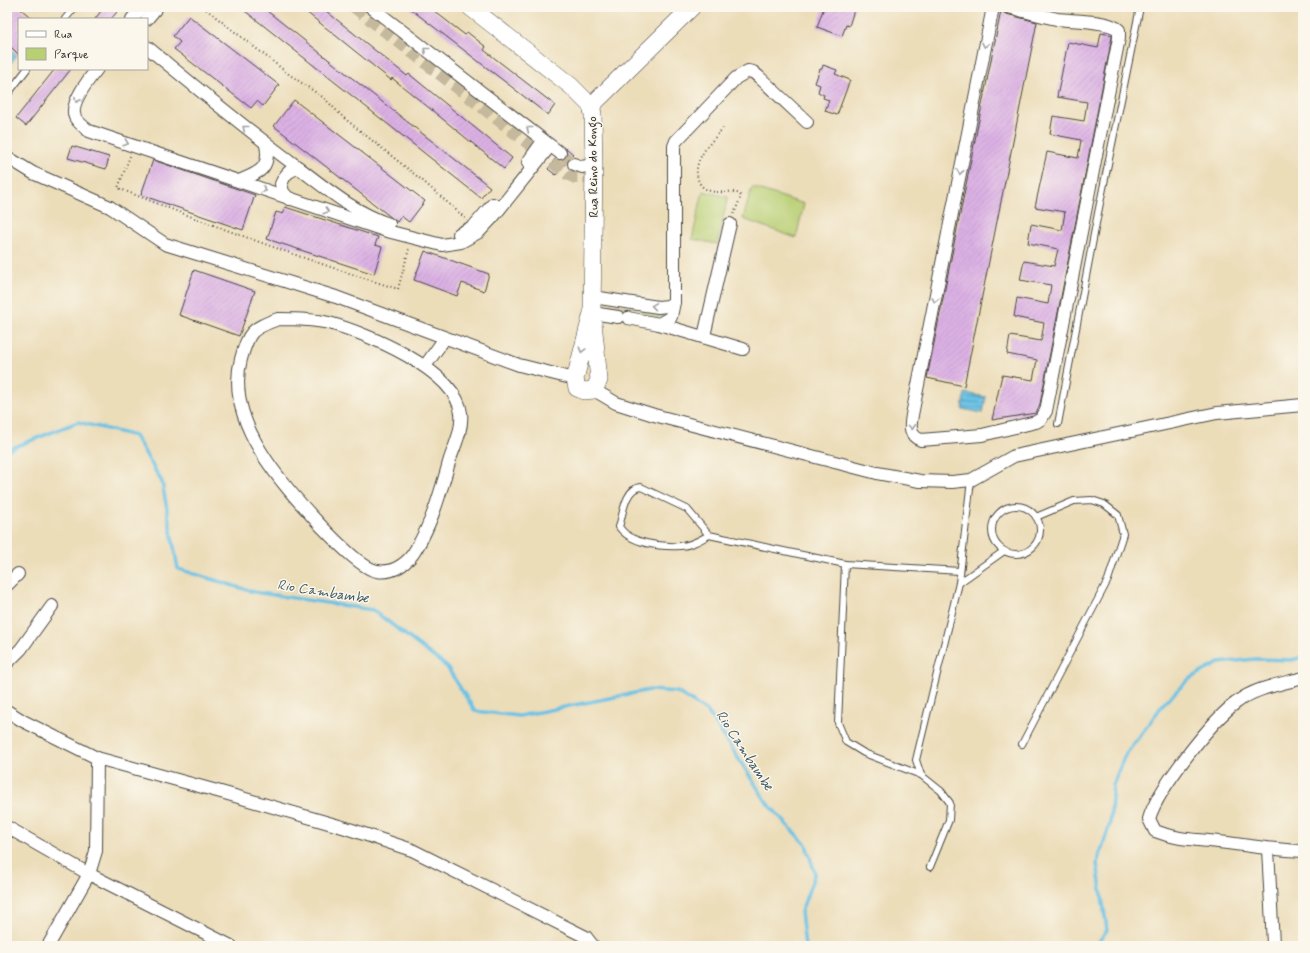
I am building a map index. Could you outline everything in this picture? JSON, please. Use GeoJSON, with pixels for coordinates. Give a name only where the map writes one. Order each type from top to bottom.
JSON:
{"type":"FeatureCollection","features":[{"type":"Feature","properties":{"kind":"street"},"geometry":{"type":"LineString","coordinates":[[133,18],[142,7]]}},
{"type":"Feature","properties":{"kind":"street"},"geometry":{"type":"LineString","coordinates":[[148,18],[157,7]]}},
{"type":"Feature","properties":{"kind":"street"},"geometry":{"type":"LineString","coordinates":[[371,7],[551,147]]}},
{"type":"Feature","properties":{"kind":"street","name":"Rua Reino do Kongo"},"geometry":{"type":"LineString","coordinates":[[470,7],[577,91],[591,106],[593,114],[594,164],[592,305],[599,380],[594,390]]}},
{"type":"Feature","properties":{"kind":"street"},"geometry":{"type":"LineString","coordinates":[[591,106],[692,7]]}},
{"type":"Feature","properties":{"kind":"street"},"geometry":{"type":"LineString","coordinates":[[994,7],[912,415],[911,432],[914,436],[921,440],[982,435],[1036,422],[1041,420],[1046,411],[1119,38],[1119,30],[1113,26],[1054,12],[1008,7]]}},
{"type":"Feature","properties":{"kind":"street"},"geometry":{"type":"LineString","coordinates":[[148,48],[266,145],[299,168],[340,200],[387,223],[443,237],[461,234],[474,226],[538,151],[551,147]]}},
{"type":"Feature","properties":{"kind":"street"},"geometry":{"type":"LineString","coordinates":[[96,70],[73,107],[75,117],[89,130],[289,199],[413,238],[442,245],[461,242],[479,232],[504,205],[551,147]]}},
{"type":"Feature","properties":{"kind":"street"},"geometry":{"type":"LineString","coordinates":[[659,324],[670,317],[674,302],[674,146],[676,141],[736,78],[748,71],[754,72],[807,122]]}},
{"type":"Feature","properties":{"kind":"street"},"geometry":{"type":"LineString","coordinates":[[239,181],[258,173],[263,169],[268,161],[266,145]]}},
{"type":"Feature","properties":{"kind":"street"},"geometry":{"type":"LineString","coordinates":[[7,156],[33,173],[110,207],[165,244],[336,297],[519,365],[575,379],[577,388],[584,391],[594,390],[616,403],[654,415],[877,473],[920,481],[952,482],[971,480],[1014,456],[1217,413],[1303,405]]}},
{"type":"Feature","properties":{"kind":"street"},"geometry":{"type":"LineString","coordinates":[[574,164],[582,167],[594,164]]}},
{"type":"Feature","properties":{"kind":"street"},"geometry":{"type":"LineString","coordinates":[[289,199],[283,192],[281,184],[284,176],[291,170],[299,168]]}},
{"type":"Feature","properties":{"kind":"street"},"geometry":{"type":"LineString","coordinates":[[704,336],[730,224]]}},
{"type":"Feature","properties":{"kind":"street"},"geometry":{"type":"LineString","coordinates":[[592,305],[633,302],[658,307],[674,302]]}},
{"type":"Feature","properties":{"kind":"street"},"geometry":{"type":"LineString","coordinates":[[626,318],[634,306],[633,302]]}},
{"type":"Feature","properties":{"kind":"street"},"geometry":{"type":"LineString","coordinates":[[592,305],[626,318],[659,324],[704,336],[743,349]]}},
{"type":"Feature","properties":{"kind":"street","name":"Rua Reino do Kongo"},"geometry":{"type":"LineString","coordinates":[[575,379],[592,305]]}},
{"type":"Feature","properties":{"kind":"street"},"geometry":{"type":"LineString","coordinates":[[278,319],[301,319],[328,323],[387,344],[425,366],[457,399],[461,413],[460,427],[436,505],[424,536],[414,554],[404,564],[390,571],[376,571],[364,564],[331,536],[282,482],[261,452],[247,424],[239,395],[238,370],[246,340],[257,327],[278,319]]}},
{"type":"Feature","properties":{"kind":"street"},"geometry":{"type":"LineString","coordinates":[[425,366],[445,338]]}},
{"type":"Feature","properties":{"kind":"street"},"geometry":{"type":"LineString","coordinates":[[7,585],[18,574]]}},
{"type":"Feature","properties":{"kind":"street"},"geometry":{"type":"LineString","coordinates":[[7,663],[21,649],[52,606]]}},
{"type":"Feature","properties":{"kind":"street"},"geometry":{"type":"LineString","coordinates":[[1303,678],[1267,688],[1238,702],[1210,728],[1163,791],[1152,808],[1149,819],[1155,831],[1174,838],[1219,842],[1268,849],[1303,851]]}},
{"type":"Feature","properties":{"kind":"street"},"geometry":{"type":"LineString","coordinates":[[7,711],[23,721],[97,758],[346,828],[412,850],[586,937],[593,946]]}},
{"type":"Feature","properties":{"kind":"street"},"geometry":{"type":"LineString","coordinates":[[48,946],[89,874],[96,851],[97,758]]}},
{"type":"Feature","properties":{"kind":"street"},"geometry":{"type":"LineString","coordinates":[[7,827],[89,874],[232,946]]}},
{"type":"Feature","properties":{"kind":"street"},"geometry":{"type":"LineString","coordinates":[[1268,849],[1272,944]]}},
{"type":"Feature","properties":{"kind":"lane"},"geometry":{"type":"LineString","coordinates":[[66,18],[75,7]]}},
{"type":"Feature","properties":{"kind":"lane"},"geometry":{"type":"LineString","coordinates":[[1058,424],[1098,213],[1140,7]]}},
{"type":"Feature","properties":{"kind":"lane"},"geometry":{"type":"LineString","coordinates":[[7,95],[26,70]]}},
{"type":"Feature","properties":{"kind":"lane"},"geometry":{"type":"LineString","coordinates":[[921,775],[916,760],[959,583],[971,480]]}},
{"type":"Feature","properties":{"kind":"lane"},"geometry":{"type":"LineString","coordinates":[[709,535],[687,509],[641,487],[635,488],[629,493],[620,527],[623,533],[652,545],[681,546],[709,535],[845,564],[960,570]]}},
{"type":"Feature","properties":{"kind":"lane"},"geometry":{"type":"LineString","coordinates":[[1022,744],[1108,580],[1123,534],[1118,515],[1104,504],[1092,500],[1074,500],[1036,517]]}},
{"type":"Feature","properties":{"kind":"lane"},"geometry":{"type":"LineString","coordinates":[[1017,505],[1031,511],[1036,517],[1040,531],[1034,545],[1029,550],[1021,553],[1013,554],[1004,551],[993,539],[991,531],[992,522],[996,515],[1002,509],[1017,505]]}},
{"type":"Feature","properties":{"kind":"lane"},"geometry":{"type":"LineString","coordinates":[[959,583],[1004,551]]}},
{"type":"Feature","properties":{"kind":"lane"},"geometry":{"type":"LineString","coordinates":[[845,564],[838,722],[846,742],[858,750],[921,775],[941,791],[950,803],[949,820],[930,867]]}},
{"type":"Feature","properties":{"kind":"path"},"geometry":{"type":"LineString","coordinates":[[203,7],[290,75],[324,98],[344,118],[444,198],[474,226]]}},
{"type":"Feature","properties":{"kind":"path"},"geometry":{"type":"LineString","coordinates":[[723,128],[703,153],[696,169],[699,182],[705,189],[720,192],[734,192],[741,196],[730,224]]}},
{"type":"Feature","properties":{"kind":"path"},"geometry":{"type":"LineString","coordinates":[[135,146],[118,188],[293,255],[339,268],[398,289],[413,238]]}},
{"type":"Feature","properties":{"kind":"green space"},"geometry":{"type":"Polygon","coordinates":[[[752,187],[804,204],[796,238],[743,219],[752,187]]]}},
{"type":"Feature","properties":{"kind":"green space"},"geometry":{"type":"Polygon","coordinates":[[[703,191],[728,197],[717,244],[692,239],[703,191]]]}},
{"type":"Feature","properties":{"kind":"green space"},"geometry":{"type":"Polygon","coordinates":[[[611,305],[630,307],[630,311],[629,313],[610,312],[607,309],[611,305]]]}},
{"type":"Feature","properties":{"kind":"green space"},"geometry":{"type":"Polygon","coordinates":[[[644,309],[660,312],[663,316],[648,316],[642,311],[644,309]]]}},
{"type":"Feature","properties":{"kind":"water"},"geometry":{"type":"Polygon","coordinates":[[[12,51],[17,55],[9,66],[7,65],[7,57],[12,51]]]}},
{"type":"Feature","properties":{"kind":"water"},"geometry":{"type":"Polygon","coordinates":[[[965,393],[986,397],[983,413],[962,409],[965,393]]]}},
{"type":"Feature","properties":{"kind":"building"},"geometry":{"type":"Polygon","coordinates":[[[7,7],[18,7],[32,18],[18,18],[18,54],[7,43],[7,7]]]}},
{"type":"Feature","properties":{"kind":"building"},"geometry":{"type":"Polygon","coordinates":[[[104,7],[110,7],[117,12],[112,18],[96,18],[104,7]]]}},
{"type":"Feature","properties":{"kind":"building"},"geometry":{"type":"Polygon","coordinates":[[[240,7],[262,7],[490,187],[481,198],[240,7]]]}},
{"type":"Feature","properties":{"kind":"building"},"geometry":{"type":"Polygon","coordinates":[[[300,7],[321,7],[407,76],[409,74],[512,158],[504,169],[392,78],[391,80],[300,7]]]}},
{"type":"Feature","properties":{"kind":"building"},"geometry":{"type":"Polygon","coordinates":[[[408,7],[429,7],[465,35],[467,32],[486,47],[484,50],[555,105],[548,115],[408,7]]]}},
{"type":"Feature","properties":{"kind":"building"},"geometry":{"type":"Polygon","coordinates":[[[824,7],[855,7],[849,26],[846,25],[842,36],[817,27],[824,7]]]}},
{"type":"Feature","properties":{"kind":"building"},"geometry":{"type":"Polygon","coordinates":[[[1001,11],[1006,14],[1037,22],[964,386],[927,378],[1001,11]]]}},
{"type":"Feature","properties":{"kind":"building"},"geometry":{"type":"Polygon","coordinates":[[[189,16],[279,85],[263,106],[257,101],[251,108],[174,49],[180,42],[173,36],[189,16]]]}},
{"type":"Feature","properties":{"kind":"building"},"geometry":{"type":"Polygon","coordinates":[[[1101,33],[1112,35],[1112,37],[1040,404],[1036,413],[992,420],[1002,375],[1033,380],[1037,360],[1007,354],[1010,336],[1041,341],[1044,323],[1014,317],[1017,298],[1048,304],[1051,285],[1020,280],[1024,261],[1054,266],[1058,249],[1028,243],[1031,224],[1062,230],[1065,212],[1035,207],[1047,152],[1078,158],[1081,140],[1050,134],[1053,116],[1084,121],[1087,102],[1057,97],[1068,42],[1098,48],[1101,33]]]}},
{"type":"Feature","properties":{"kind":"building"},"geometry":{"type":"Polygon","coordinates":[[[823,65],[837,70],[835,74],[850,80],[837,115],[825,111],[829,100],[823,98],[824,95],[818,92],[820,85],[815,83],[823,65]]]}},
{"type":"Feature","properties":{"kind":"building"},"geometry":{"type":"Polygon","coordinates":[[[54,70],[70,70],[26,126],[16,118],[54,70]]]}},
{"type":"Feature","properties":{"kind":"building"},"geometry":{"type":"Polygon","coordinates":[[[294,100],[425,201],[409,222],[401,216],[397,222],[274,126],[294,100]]]}},
{"type":"Feature","properties":{"kind":"building"},"geometry":{"type":"Polygon","coordinates":[[[72,146],[109,157],[106,169],[68,158],[72,146]]]}},
{"type":"Feature","properties":{"kind":"building"},"geometry":{"type":"Polygon","coordinates":[[[566,148],[573,154],[556,175],[548,169],[555,159],[559,160],[566,158],[566,148]]]}},
{"type":"Feature","properties":{"kind":"building"},"geometry":{"type":"Polygon","coordinates":[[[153,160],[255,195],[243,230],[141,195],[153,160]]]}},
{"type":"Feature","properties":{"kind":"building"},"geometry":{"type":"Polygon","coordinates":[[[285,207],[378,237],[375,245],[382,247],[374,274],[267,239],[276,212],[283,214],[285,207]]]}},
{"type":"Feature","properties":{"kind":"building"},"geometry":{"type":"Polygon","coordinates":[[[425,251],[489,274],[484,291],[462,283],[457,296],[414,280],[425,251]]]}},
{"type":"Feature","properties":{"kind":"building"},"geometry":{"type":"Polygon","coordinates":[[[194,270],[255,291],[239,336],[179,315],[194,270]]]}},
{"type":"Feature","properties":{"kind":"waterway","name":"Rio Cambambe"},"geometry":{"type":"LineString","coordinates":[[7,450],[78,422],[135,436],[162,482],[178,569],[254,592],[373,610],[447,667],[475,711],[519,716],[650,690],[677,692],[708,712],[768,804],[806,845],[815,873],[801,912],[805,946]]}},
{"type":"Feature","properties":{"kind":"waterway","name":"Rio Cambambe"},"geometry":{"type":"LineString","coordinates":[[1096,946],[1107,930],[1097,863],[1110,824],[1113,785],[1124,757],[1164,703],[1189,679],[1219,663],[1255,659],[1292,660],[1303,657]]}},
{"type":"Feature","properties":{"kind":"tunnel"},"geometry":{"type":"LineString","coordinates":[[354,7],[567,174],[575,178],[593,178]]}},
{"type":"Feature","properties":{"kind":"tunnel"},"geometry":{"type":"LineString","coordinates":[[560,153],[574,164]]}}]}
